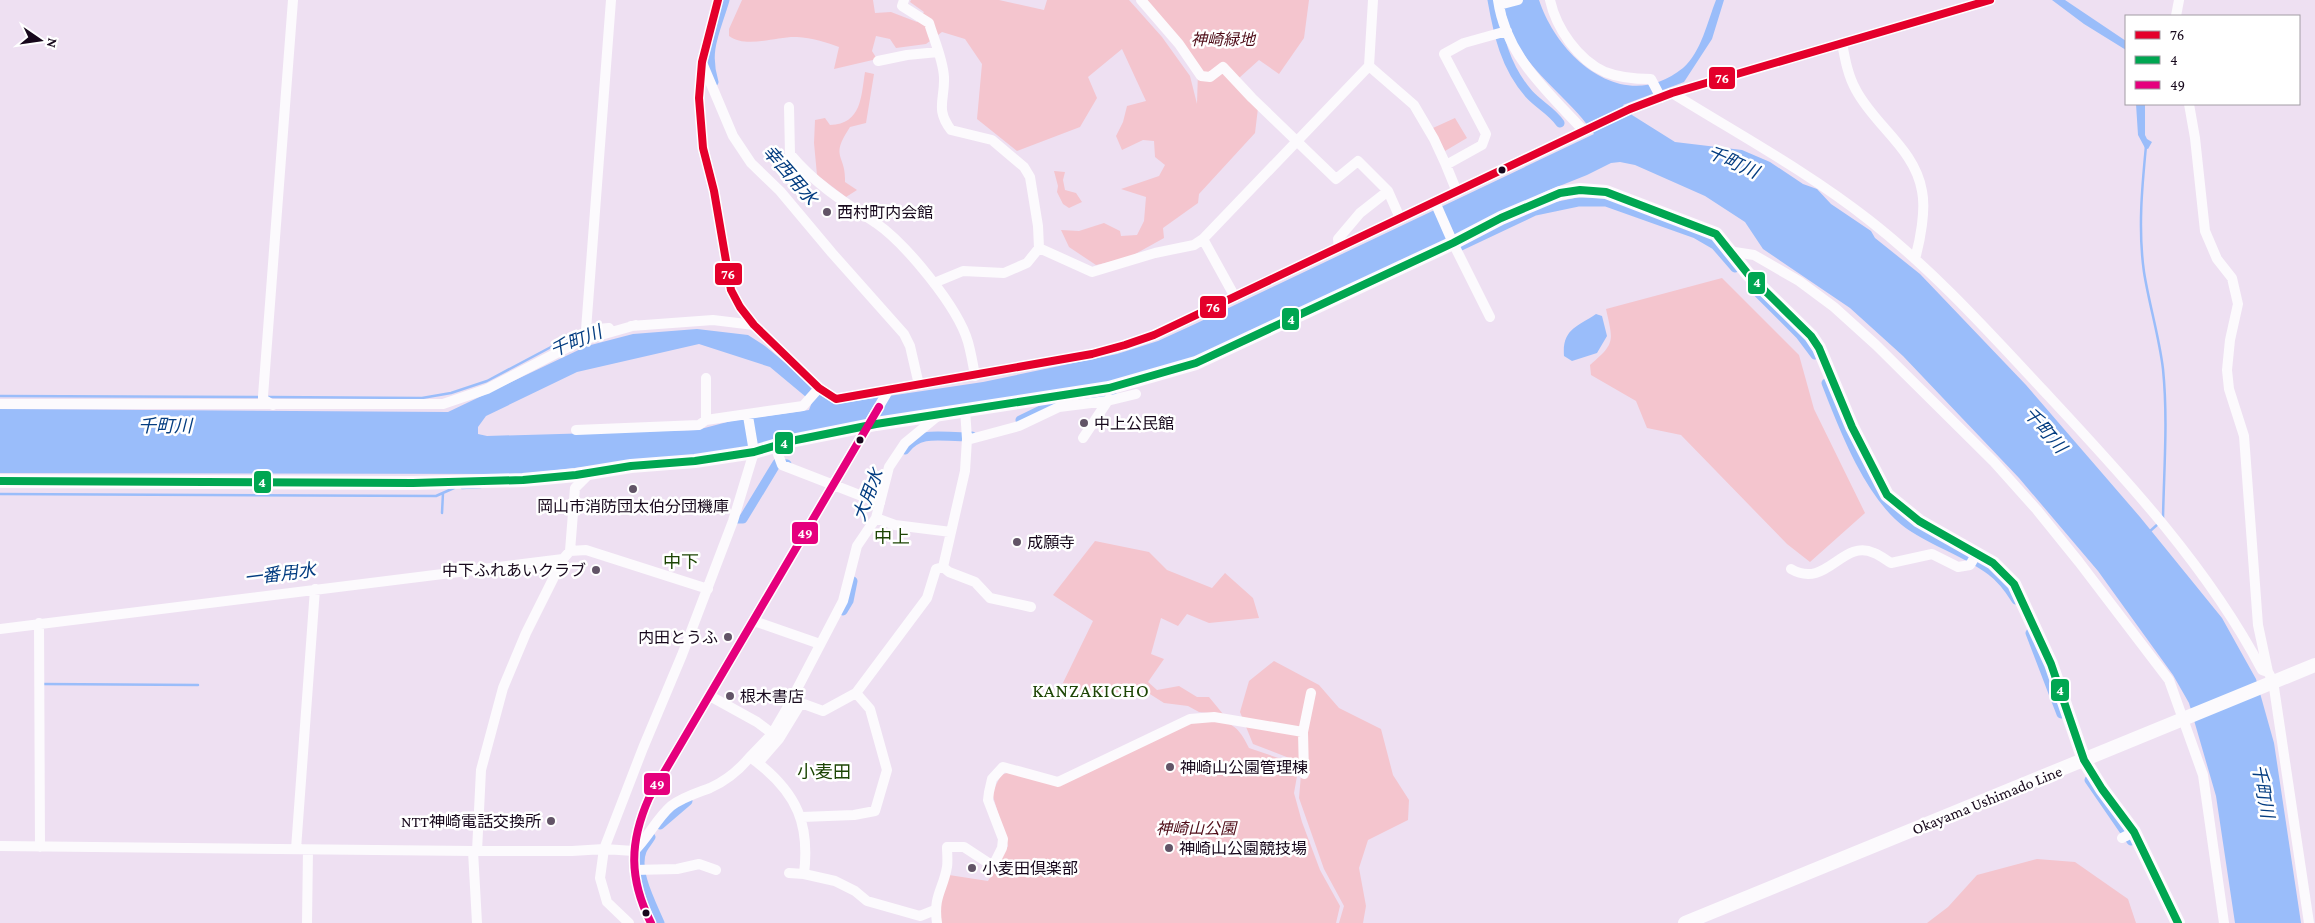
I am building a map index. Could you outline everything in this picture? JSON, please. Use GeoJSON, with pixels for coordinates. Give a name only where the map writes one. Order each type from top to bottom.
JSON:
{"type":"FeatureCollection","features":[{"type":"Feature","properties":{"kind":"main road"},"geometry":{"type":"LineString","coordinates":[[0,481],[413,483],[524,480],[590,473],[631,466],[695,461],[775,446],[870,423],[942,412],[1108,395],[1196,363],[1454,245],[1501,218],[1560,193],[1580,190],[1606,192],[1701,226],[1716,234],[1748,274],[1810,336],[1819,348],[1852,427],[1887,495],[1919,521],[1973,559],[2005,572],[2023,600],[2051,664],[2084,760],[2178,923]]}},
{"type":"Feature","properties":{"kind":"main road","name":"Okayama Ushimado Line"},"geometry":{"type":"LineString","coordinates":[[1685,923],[2084,760],[2186,717],[2267,679],[2315,664]]}},
{"type":"Feature","properties":{"kind":"street"},"geometry":{"type":"LineString","coordinates":[[274,405],[263,398],[293,0]]}},
{"type":"Feature","properties":{"kind":"street"},"geometry":{"type":"LineString","coordinates":[[611,0],[586,330],[714,320],[754,325]]}},
{"type":"Feature","properties":{"kind":"street"},"geometry":{"type":"LineString","coordinates":[[718,0],[702,62],[699,98],[704,148],[714,191],[727,277],[734,298],[754,325],[817,389],[836,399],[886,394],[919,385],[975,376],[1125,345],[1154,335],[1400,218],[1436,204],[1586,129],[1660,95],[1990,0]]}},
{"type":"Feature","properties":{"kind":"street"},"geometry":{"type":"LineString","coordinates":[[904,0],[902,6],[929,23],[944,75],[940,111],[942,118],[951,130],[992,140],[1024,167],[1031,185],[1038,226],[1039,248],[1027,263],[1004,273],[963,271],[934,283]]}},
{"type":"Feature","properties":{"kind":"street"},"geometry":{"type":"LineString","coordinates":[[1141,0],[1179,44],[1201,76],[1210,77],[1223,67],[1336,179],[1358,161],[1388,191],[1400,218]]}},
{"type":"Feature","properties":{"kind":"street"},"geometry":{"type":"LineString","coordinates":[[1039,248],[1092,272],[1155,253],[1194,245],[1203,239],[1369,66],[1373,0]]}},
{"type":"Feature","properties":{"kind":"street"},"geometry":{"type":"LineString","coordinates":[[1518,0],[1500,4],[1501,33],[1523,65],[1586,129]]}},
{"type":"Feature","properties":{"kind":"street"},"geometry":{"type":"LineString","coordinates":[[1550,0],[1557,22],[1566,37],[1589,61],[1603,71],[1618,76],[1651,79],[1660,95]]}},
{"type":"Feature","properties":{"kind":"street"},"geometry":{"type":"LineString","coordinates":[[2176,15],[2179,0]]}},
{"type":"Feature","properties":{"kind":"street"},"geometry":{"type":"LineString","coordinates":[[1446,165],[1482,146],[1486,134],[1444,54],[1464,43],[1501,33]]}},
{"type":"Feature","properties":{"kind":"street"},"geometry":{"type":"LineString","coordinates":[[1842,43],[1850,78],[1856,92],[1902,148],[1918,176],[1923,193],[1920,241],[1916,259]]}},
{"type":"Feature","properties":{"kind":"street"},"geometry":{"type":"LineString","coordinates":[[878,61],[907,55],[938,52]]}},
{"type":"Feature","properties":{"kind":"street"},"geometry":{"type":"LineString","coordinates":[[702,62],[733,136],[751,163],[780,191],[904,334],[910,346],[919,385]]}},
{"type":"Feature","properties":{"kind":"street"},"geometry":{"type":"LineString","coordinates":[[1369,66],[1414,106],[1434,139],[1457,192]]}},
{"type":"Feature","properties":{"kind":"street"},"geometry":{"type":"LineString","coordinates":[[1672,93],[1828,191],[1869,220],[1916,259],[2013,358],[2139,496],[2222,603],[2267,679]]}},
{"type":"Feature","properties":{"kind":"street"},"geometry":{"type":"LineString","coordinates":[[2189,105],[2195,138],[2205,231],[2217,260],[2232,278],[2238,304],[2230,340],[2227,370],[2229,389],[2244,436],[2258,625],[2308,923]]}},
{"type":"Feature","properties":{"kind":"street"},"geometry":{"type":"LineString","coordinates":[[789,107],[790,154],[817,183],[882,228],[934,283],[948,300],[968,340],[975,376]]}},
{"type":"Feature","properties":{"kind":"street"},"geometry":{"type":"LineString","coordinates":[[1339,248],[1338,239],[1360,213],[1388,191]]}},
{"type":"Feature","properties":{"kind":"street"},"geometry":{"type":"LineString","coordinates":[[1436,204],[1490,317]]}},
{"type":"Feature","properties":{"kind":"street"},"geometry":{"type":"LineString","coordinates":[[1203,239],[1235,297]]}},
{"type":"Feature","properties":{"kind":"street"},"geometry":{"type":"LineString","coordinates":[[1728,251],[1754,255],[1799,281],[1834,307],[1876,345],[1994,462],[2079,562],[2170,680],[2186,717],[2203,775],[2224,923]]}},
{"type":"Feature","properties":{"kind":"street"},"geometry":{"type":"LineString","coordinates":[[0,404],[444,404],[487,389],[580,341],[636,325]]}},
{"type":"Feature","properties":{"kind":"street"},"geometry":{"type":"LineString","coordinates":[[706,378],[706,420]]}},
{"type":"Feature","properties":{"kind":"street"},"geometry":{"type":"LineString","coordinates":[[576,430],[699,425],[706,420],[748,417],[803,406],[817,389]]}},
{"type":"Feature","properties":{"kind":"street"},"geometry":{"type":"LineString","coordinates":[[651,923],[635,882],[639,870],[634,851],[639,821],[650,798],[886,394]]}},
{"type":"Feature","properties":{"kind":"street"},"geometry":{"type":"LineString","coordinates":[[967,440],[1019,426],[1059,407],[1108,395],[1136,394]]}},
{"type":"Feature","properties":{"kind":"street"},"geometry":{"type":"LineString","coordinates":[[1083,438],[1108,395]]}},
{"type":"Feature","properties":{"kind":"street"},"geometry":{"type":"LineString","coordinates":[[943,567],[964,471],[967,440],[965,409]]}},
{"type":"Feature","properties":{"kind":"street"},"geometry":{"type":"LineString","coordinates":[[0,846],[40,848],[296,849],[308,852],[474,852],[604,849],[634,851],[671,807],[686,797],[712,787],[754,760],[775,736],[797,700],[820,644],[843,601],[857,546],[879,519],[880,503],[887,473],[901,448],[942,412]]}},
{"type":"Feature","properties":{"kind":"street"},"geometry":{"type":"LineString","coordinates":[[629,923],[608,902],[600,878],[604,849],[733,521],[754,450],[748,417]]}},
{"type":"Feature","properties":{"kind":"street"},"geometry":{"type":"LineString","coordinates":[[775,446],[781,463],[880,503]]}},
{"type":"Feature","properties":{"kind":"street"},"geometry":{"type":"LineString","coordinates":[[477,923],[474,852],[481,770],[503,688],[526,633],[566,555],[575,488],[590,473]]}},
{"type":"Feature","properties":{"kind":"street"},"geometry":{"type":"LineString","coordinates":[[879,519],[895,525],[951,532]]}},
{"type":"Feature","properties":{"kind":"street"},"geometry":{"type":"LineString","coordinates":[[0,629],[315,589],[566,555],[586,550],[706,588]]}},
{"type":"Feature","properties":{"kind":"street"},"geometry":{"type":"LineString","coordinates":[[1791,569],[1799,574],[1809,575],[1821,572],[1846,555],[1860,551],[1873,552],[1891,563],[1932,554],[1958,567],[1973,559]]}},
{"type":"Feature","properties":{"kind":"street"},"geometry":{"type":"LineString","coordinates":[[943,567],[949,572],[975,582],[990,598],[1031,608]]}},
{"type":"Feature","properties":{"kind":"street"},"geometry":{"type":"LineString","coordinates":[[797,700],[823,711],[856,693],[927,598],[936,569],[943,567]]}},
{"type":"Feature","properties":{"kind":"street"},"geometry":{"type":"LineString","coordinates":[[296,849],[315,589]]}},
{"type":"Feature","properties":{"kind":"street"},"geometry":{"type":"LineString","coordinates":[[754,621],[820,644]]}},
{"type":"Feature","properties":{"kind":"street"},"geometry":{"type":"LineString","coordinates":[[39,623],[40,848]]}},
{"type":"Feature","properties":{"kind":"street"},"geometry":{"type":"LineString","coordinates":[[802,817],[854,815],[875,811],[886,770],[870,709],[856,693]]}},
{"type":"Feature","properties":{"kind":"street"},"geometry":{"type":"LineString","coordinates":[[1304,774],[1303,732],[1311,693]]}},
{"type":"Feature","properties":{"kind":"street"},"geometry":{"type":"LineString","coordinates":[[710,696],[757,722],[775,736]]}},
{"type":"Feature","properties":{"kind":"street"},"geometry":{"type":"LineString","coordinates":[[937,923],[935,910],[939,889],[947,868],[947,847],[964,847],[993,866],[1002,848],[1003,839],[988,800],[992,779],[1003,767],[1058,782],[1190,719],[1214,717],[1303,732]]}},
{"type":"Feature","properties":{"kind":"street"},"geometry":{"type":"LineString","coordinates":[[754,760],[780,781],[802,817],[806,856],[804,874]]}},
{"type":"Feature","properties":{"kind":"street"},"geometry":{"type":"LineString","coordinates":[[307,923],[308,852]]}},
{"type":"Feature","properties":{"kind":"street"},"geometry":{"type":"LineString","coordinates":[[639,870],[678,869],[699,864],[716,870]]}},
{"type":"Feature","properties":{"kind":"street"},"geometry":{"type":"LineString","coordinates":[[789,873],[804,874],[835,881],[867,901],[920,916],[935,910]]}},
{"type":"Feature","properties":{"kind":"green space","name":"神崎緑地"},"geometry":{"type":"Polygon","coordinates":[[[742,0],[873,0],[875,13],[891,12],[917,22],[924,12],[910,2],[911,0],[999,0],[1044,10],[1047,0],[1129,0],[1162,37],[1190,76],[1197,104],[1198,71],[1143,0],[1309,0],[1304,38],[1279,74],[1259,60],[1239,78],[1258,108],[1255,133],[1199,194],[1198,203],[1163,228],[1164,238],[1128,258],[1096,265],[1069,247],[1061,230],[1079,231],[1104,223],[1120,231],[1121,236],[1137,235],[1144,221],[1146,197],[1121,189],[1159,176],[1165,165],[1155,157],[1154,141],[1143,140],[1122,150],[1116,136],[1123,122],[1127,106],[1146,101],[1122,49],[1088,77],[1097,98],[1080,127],[1017,151],[977,119],[982,64],[965,39],[942,32],[926,44],[896,48],[890,39],[876,36],[872,51],[877,59],[834,69],[839,47],[829,43],[797,37],[744,42],[729,36],[729,29],[742,0]]]}},
{"type":"Feature","properties":{"kind":"green space"},"geometry":{"type":"Polygon","coordinates":[[[865,72],[874,74],[866,123],[850,127],[840,145],[839,151],[845,173],[845,182],[857,190],[846,197],[817,175],[814,143],[815,120],[825,118],[830,125],[848,120],[854,114],[861,99],[865,72]]]}},
{"type":"Feature","properties":{"kind":"green space"},"geometry":{"type":"Polygon","coordinates":[[[1455,118],[1467,138],[1445,151],[1433,128],[1455,118]]]}},
{"type":"Feature","properties":{"kind":"green space"},"geometry":{"type":"Polygon","coordinates":[[[1054,171],[1065,172],[1063,180],[1065,190],[1076,193],[1082,202],[1069,208],[1063,204],[1057,192],[1058,186],[1054,171]]]}},
{"type":"Feature","properties":{"kind":"green space"},"geometry":{"type":"Polygon","coordinates":[[[1722,278],[1799,355],[1814,409],[1865,513],[1810,562],[1787,544],[1681,435],[1647,428],[1636,401],[1591,375],[1590,365],[1604,351],[1610,341],[1611,335],[1606,309],[1722,278]]]}},
{"type":"Feature","properties":{"kind":"green space"},"geometry":{"type":"Polygon","coordinates":[[[1095,541],[1149,552],[1167,570],[1212,588],[1225,573],[1253,598],[1259,618],[1209,623],[1187,614],[1178,626],[1161,618],[1151,654],[1164,659],[1148,682],[1157,690],[1179,686],[1197,697],[1209,697],[1223,714],[1199,712],[1188,706],[1164,703],[1142,689],[1111,693],[1060,689],[1093,621],[1053,595],[1095,541]]]}},
{"type":"Feature","properties":{"kind":"green space"},"geometry":{"type":"Polygon","coordinates":[[[1274,661],[1319,685],[1339,708],[1381,729],[1393,775],[1409,800],[1408,820],[1368,840],[1359,868],[1366,906],[1363,923],[1339,923],[1344,906],[1324,869],[1299,798],[1302,763],[1253,744],[1240,712],[1249,681],[1274,661]]]}},
{"type":"Feature","properties":{"kind":"green space","name":"神崎山公園"},"geometry":{"type":"Polygon","coordinates":[[[1197,721],[1229,724],[1239,732],[1249,748],[1299,765],[1294,793],[1302,822],[1320,870],[1340,906],[1336,923],[941,923],[940,901],[949,875],[988,881],[1008,846],[992,793],[1001,775],[1010,772],[1058,784],[1177,728],[1197,721]]]}},
{"type":"Feature","properties":{"kind":"green space"},"geometry":{"type":"Polygon","coordinates":[[[2037,859],[2075,862],[2128,899],[2136,923],[1927,923],[1948,907],[1977,875],[2037,859]]]}},
{"type":"Feature","properties":{"kind":"water","name":"千町川"},"geometry":{"type":"Polygon","coordinates":[[[1502,0],[1539,0],[1548,22],[1561,42],[1577,60],[1596,74],[1617,83],[1638,86],[1661,81],[1683,68],[1689,62],[1699,45],[1716,0],[1724,0],[1712,39],[1684,82],[1623,105],[1632,115],[1675,142],[1742,150],[1770,162],[1803,184],[1817,189],[1831,204],[1871,231],[1875,238],[1920,274],[2026,385],[2140,517],[2222,618],[2256,679],[2274,743],[2301,923],[2235,923],[2216,796],[2189,703],[2173,675],[2098,571],[2019,478],[1903,356],[1850,308],[1763,249],[1745,222],[1705,196],[1635,165],[1620,162],[1611,163],[1547,191],[1199,359],[1114,382],[753,448],[522,474],[0,473],[0,409],[448,412],[587,346],[633,334],[697,329],[748,335],[765,346],[835,404],[983,382],[1117,354],[1158,341],[1195,324],[1594,134],[1586,122],[1527,59],[1513,36],[1502,0]],[[699,344],[577,372],[486,416],[478,427],[478,434],[487,436],[697,430],[731,421],[809,410],[812,402],[770,367],[699,344]]]}},
{"type":"Feature","properties":{"kind":"water"},"geometry":{"type":"Polygon","coordinates":[[[2052,0],[2065,0],[2125,40],[2125,49],[2084,24],[2052,0]]]}},
{"type":"Feature","properties":{"kind":"water"},"geometry":{"type":"Polygon","coordinates":[[[2136,105],[2145,105],[2145,135],[2152,142],[2148,149],[2145,148],[2138,135],[2136,105]]]}},
{"type":"Feature","properties":{"kind":"water"},"geometry":{"type":"Polygon","coordinates":[[[1596,314],[1602,316],[1607,336],[1597,353],[1572,361],[1564,356],[1565,340],[1568,334],[1596,314]]]}},
{"type":"Feature","properties":{"kind":"waterway","name":"幸西用水"},"geometry":{"type":"LineString","coordinates":[[714,82],[710,60],[712,41],[725,0]]}},
{"type":"Feature","properties":{"kind":"waterway","name":"幸西用水"},"geometry":{"type":"LineString","coordinates":[[1492,0],[1500,38],[1514,73],[1529,94],[1560,123]]}},
{"type":"Feature","properties":{"kind":"waterway"},"geometry":{"type":"LineString","coordinates":[[2146,146],[2141,240],[2144,272],[2163,369],[2165,425],[2163,518]]}},
{"type":"Feature","properties":{"kind":"waterway","name":"大用水"},"geometry":{"type":"LineString","coordinates":[[1459,247],[1535,211],[1578,202],[1606,202],[1696,234],[1715,245],[1735,268]]}},
{"type":"Feature","properties":{"kind":"waterway","name":"大用水"},"geometry":{"type":"LineString","coordinates":[[1751,286],[1800,335],[1815,355]]}},
{"type":"Feature","properties":{"kind":"waterway","name":"千町川"},"geometry":{"type":"LineString","coordinates":[[268,397],[422,398],[451,393],[487,381],[583,330]]}},
{"type":"Feature","properties":{"kind":"waterway","name":"大用水"},"geometry":{"type":"LineString","coordinates":[[1826,383],[1840,420],[1869,479],[1894,512],[1908,524],[1991,571],[1999,577],[2016,600]]}},
{"type":"Feature","properties":{"kind":"waterway","name":"大用水"},"geometry":{"type":"LineString","coordinates":[[1080,400],[1112,394]]}},
{"type":"Feature","properties":{"kind":"waterway"},"geometry":{"type":"LineString","coordinates":[[0,396],[260,397]]}},
{"type":"Feature","properties":{"kind":"waterway","name":"大用水"},"geometry":{"type":"LineString","coordinates":[[1020,420],[1057,402],[1065,401]]}},
{"type":"Feature","properties":{"kind":"waterway","name":"大用水"},"geometry":{"type":"LineString","coordinates":[[905,450],[919,439],[928,437],[972,436]]}},
{"type":"Feature","properties":{"kind":"waterway"},"geometry":{"type":"LineString","coordinates":[[736,519],[743,519],[777,463],[787,464]]}},
{"type":"Feature","properties":{"kind":"waterway"},"geometry":{"type":"LineString","coordinates":[[462,488],[481,487]]}},
{"type":"Feature","properties":{"kind":"waterway"},"geometry":{"type":"LineString","coordinates":[[0,494],[436,496],[454,488]]}},
{"type":"Feature","properties":{"kind":"waterway"},"geometry":{"type":"LineString","coordinates":[[442,513],[443,493]]}},
{"type":"Feature","properties":{"kind":"waterway"},"geometry":{"type":"LineString","coordinates":[[2149,532],[2158,524]]}},
{"type":"Feature","properties":{"kind":"waterway","name":"大用水"},"geometry":{"type":"LineString","coordinates":[[843,611],[849,601],[853,581]]}},
{"type":"Feature","properties":{"kind":"waterway","name":"大用水"},"geometry":{"type":"LineString","coordinates":[[2030,633],[2061,714]]}},
{"type":"Feature","properties":{"kind":"waterway"},"geometry":{"type":"LineString","coordinates":[[42,684],[198,685]]}},
{"type":"Feature","properties":{"kind":"waterway","name":"大用水"},"geometry":{"type":"LineString","coordinates":[[2089,780],[2131,841]]}},
{"type":"Feature","properties":{"kind":"waterway","name":"大用水"},"geometry":{"type":"LineString","coordinates":[[660,825],[688,801]]}},
{"type":"Feature","properties":{"kind":"waterway","name":"大用水"},"geometry":{"type":"LineString","coordinates":[[651,837],[642,851],[640,868],[645,887],[660,923]]}},
{"type":"Feature","properties":{"kind":"transit line","name":"76"},"geometry":{"type":"LineString","coordinates":[[718,0],[702,62],[699,98],[703,148],[714,191],[731,290],[740,307],[754,325],[819,388],[836,399],[1092,354],[1154,335],[1630,109],[1672,93],[1990,0]]}},
{"type":"Feature","properties":{"kind":"transit line","name":"4"},"geometry":{"type":"LineString","coordinates":[[0,481],[413,483],[523,480],[576,475],[631,466],[695,461],[754,452],[791,441],[876,424],[1109,388],[1196,363],[1453,243],[1501,218],[1560,193],[1580,190],[1606,192],[1716,234],[1748,274],[1811,336],[1819,348],[1852,427],[1887,495],[1919,521],[1993,563],[2014,584],[2051,664],[2084,760],[2102,789],[2134,832],[2178,923]]}},
{"type":"Feature","properties":{"kind":"transit line","name":"49"},"geometry":{"type":"LineString","coordinates":[[651,923],[639,891],[634,861],[638,830],[649,798],[879,407]]}},
{"type":"Feature","properties":{"kind":"place","name":"西村町内会館"},"geometry":{"type":"Point","coordinates":[827,212]}},
{"type":"Feature","properties":{"kind":"place","name":"中上公民館"},"geometry":{"type":"Point","coordinates":[1084,423]}},
{"type":"Feature","properties":{"kind":"place","name":"岡山市消防団太伯分団機庫"},"geometry":{"type":"Point","coordinates":[633,489]}},
{"type":"Feature","properties":{"kind":"place","name":"成願寺"},"geometry":{"type":"Point","coordinates":[1017,542]}},
{"type":"Feature","properties":{"kind":"place","name":"中下ふれあいクラブ"},"geometry":{"type":"Point","coordinates":[596,570]}},
{"type":"Feature","properties":{"kind":"place","name":"内田とうふ"},"geometry":{"type":"Point","coordinates":[728,637]}},
{"type":"Feature","properties":{"kind":"place","name":"根木書店"},"geometry":{"type":"Point","coordinates":[730,696]}},
{"type":"Feature","properties":{"kind":"place","name":"神崎山公園管理棟"},"geometry":{"type":"Point","coordinates":[1170,767]}},
{"type":"Feature","properties":{"kind":"place","name":"NTT神崎電話交換所"},"geometry":{"type":"Point","coordinates":[551,821]}},
{"type":"Feature","properties":{"kind":"place","name":"神崎山公園競技場"},"geometry":{"type":"Point","coordinates":[1169,848]}},
{"type":"Feature","properties":{"kind":"place","name":"小麦田倶楽部"},"geometry":{"type":"Point","coordinates":[972,868]}},
{"type":"Feature","properties":{"kind":"district","name":"中上"},"geometry":{"type":"Point","coordinates":[892,537]}},
{"type":"Feature","properties":{"kind":"district","name":"中下"},"geometry":{"type":"Point","coordinates":[681,562]}},
{"type":"Feature","properties":{"kind":"district","name":"KANZAKICHO"},"geometry":{"type":"Point","coordinates":[1091,690]}},
{"type":"Feature","properties":{"kind":"district","name":"小麦田"},"geometry":{"type":"Point","coordinates":[824,772]}},
{"type":"Feature","properties":{"kind":"water label","name":"一番用水"},"geometry":{"type":"Point","coordinates":[280,574]}}]}
